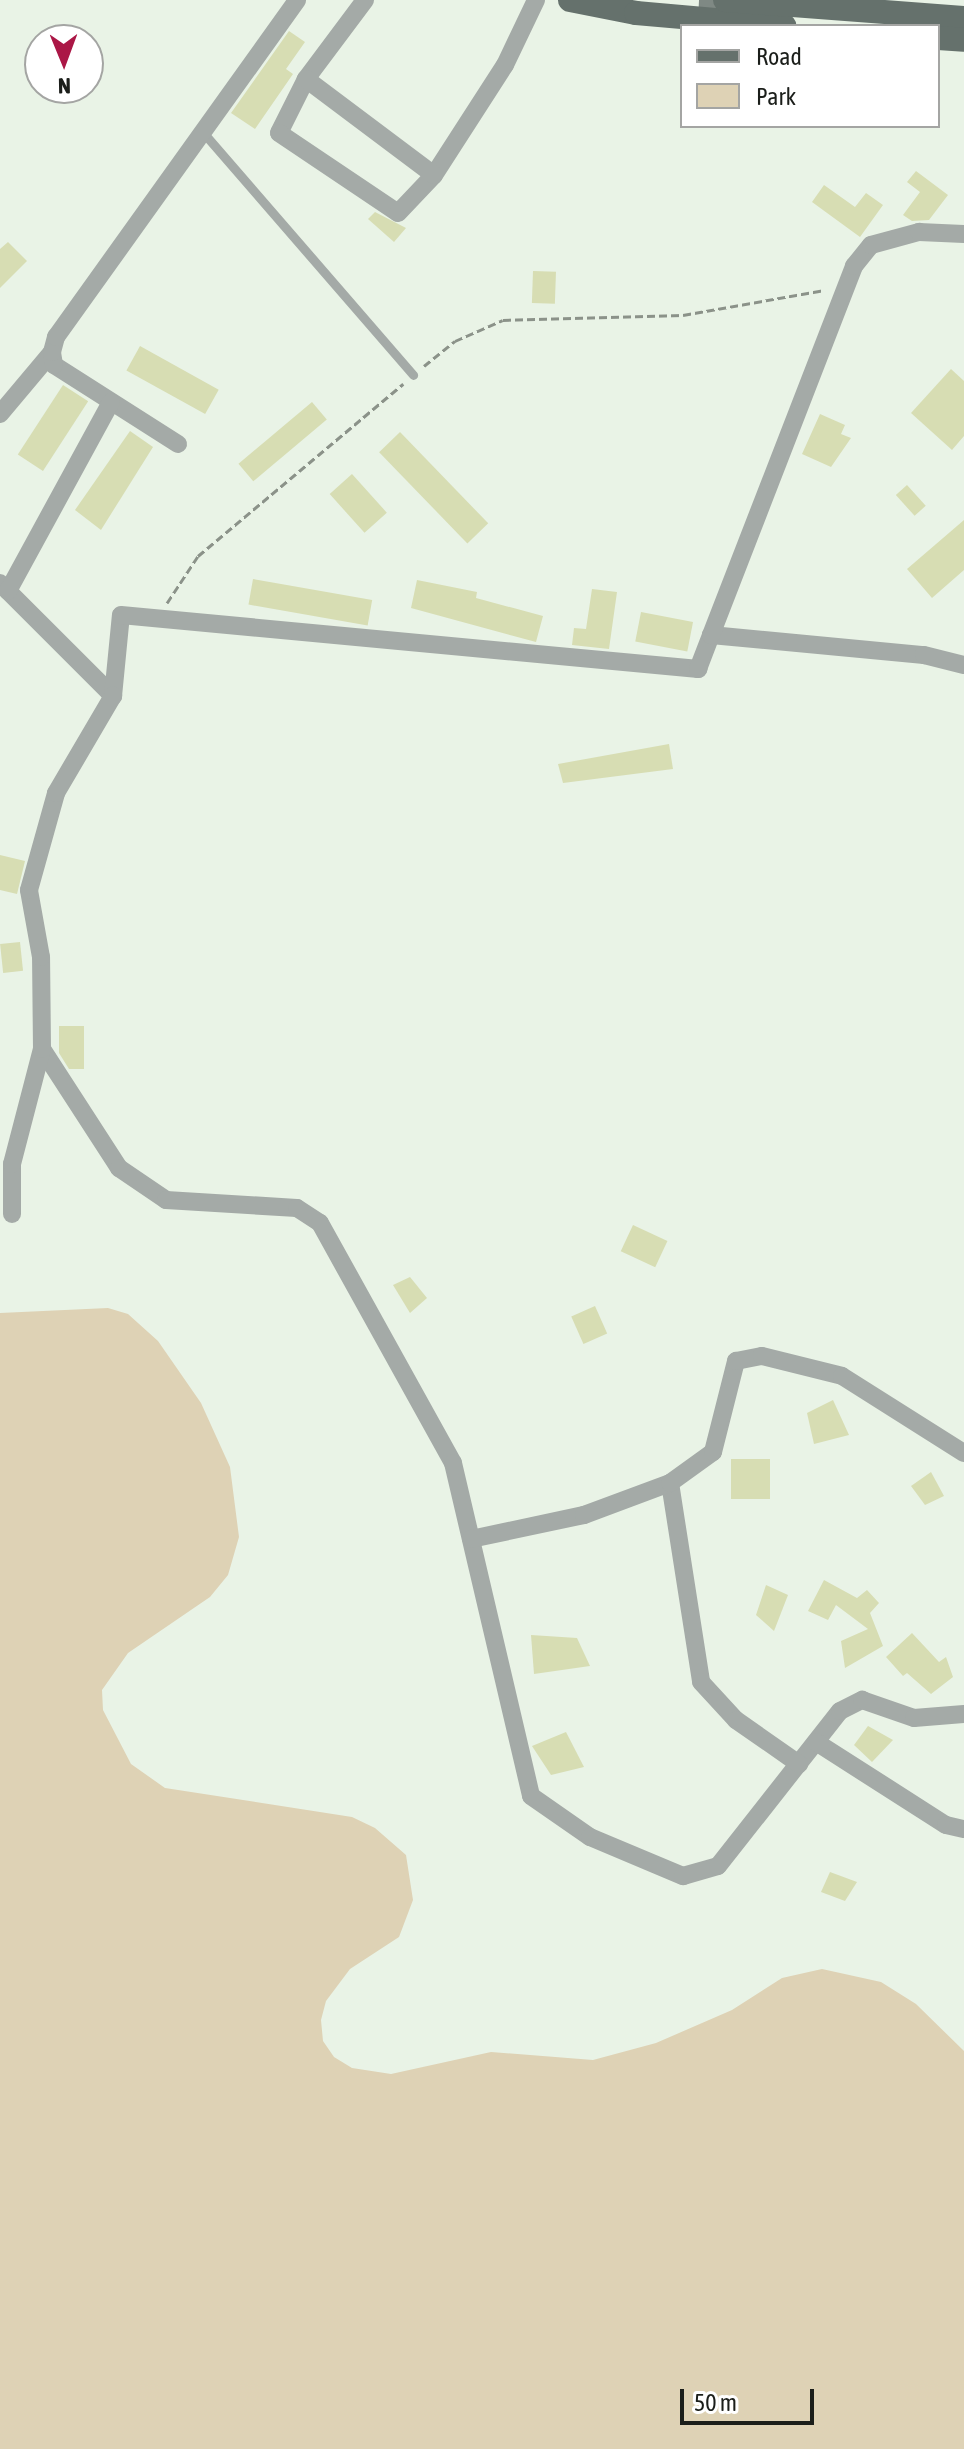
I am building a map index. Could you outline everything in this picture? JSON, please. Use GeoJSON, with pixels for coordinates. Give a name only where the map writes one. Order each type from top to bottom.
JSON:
{"type":"FeatureCollection","features":[{"type":"Feature","properties":{"kind":"main road"},"geometry":{"type":"LineString","coordinates":[[570,0],[711,10],[775,24]]}},
{"type":"Feature","properties":{"kind":"main road"},"geometry":{"type":"LineString","coordinates":[[725,0],[964,18]]}},
{"type":"Feature","properties":{"kind":"main road"},"geometry":{"type":"LineString","coordinates":[[940,38],[964,40]]}},
{"type":"Feature","properties":{"kind":"street"},"geometry":{"type":"LineString","coordinates":[[178,444],[54,365],[52,352],[56,337],[201,130],[297,0]]}},
{"type":"Feature","properties":{"kind":"street"},"geometry":{"type":"LineString","coordinates":[[365,0],[306,79],[279,133],[398,213],[434,175],[505,65],[536,0]]}},
{"type":"Feature","properties":{"kind":"street"},"geometry":{"type":"LineString","coordinates":[[306,79],[434,175]]}},
{"type":"Feature","properties":{"kind":"street"},"geometry":{"type":"LineString","coordinates":[[12,1214],[12,1164],[42,1049],[41,957],[29,890],[56,793],[113,696],[121,615],[698,669],[845,286],[871,245],[919,232],[964,234]]}},
{"type":"Feature","properties":{"kind":"street"},"geometry":{"type":"LineString","coordinates":[[0,414],[52,352]]}},
{"type":"Feature","properties":{"kind":"street"},"geometry":{"type":"LineString","coordinates":[[111,402],[4,587],[113,696]]}},
{"type":"Feature","properties":{"kind":"street"},"geometry":{"type":"LineString","coordinates":[[711,635],[924,655],[964,665]]}},
{"type":"Feature","properties":{"kind":"street"},"geometry":{"type":"LineString","coordinates":[[42,1049],[119,1168],[166,1200],[297,1208],[320,1223],[453,1463],[531,1796],[590,1837],[683,1876],[718,1866],[840,1711],[862,1700],[914,1718],[964,1714]]}},
{"type":"Feature","properties":{"kind":"street"},"geometry":{"type":"LineString","coordinates":[[471,1539],[584,1515],[670,1483],[713,1452],[736,1361],[762,1356],[842,1376],[964,1453]]}},
{"type":"Feature","properties":{"kind":"street"},"geometry":{"type":"LineString","coordinates":[[670,1483],[701,1682],[736,1720],[799,1764]]}},
{"type":"Feature","properties":{"kind":"street"},"geometry":{"type":"LineString","coordinates":[[816,1742],[946,1825],[964,1829]]}},
{"type":"Feature","properties":{"kind":"lane"},"geometry":{"type":"LineString","coordinates":[[201,130],[413,375]]}},
{"type":"Feature","properties":{"kind":"path"},"geometry":{"type":"LineString","coordinates":[[165,618],[169,595],[198,556],[455,341],[503,320],[683,315],[845,286]]}},
{"type":"Feature","properties":{"kind":"green space"},"geometry":{"type":"Polygon","coordinates":[[[108,1308],[128,1314],[158,1341],[201,1403],[230,1467],[239,1537],[228,1575],[210,1597],[128,1653],[102,1690],[103,1710],[131,1764],[165,1788],[352,1817],[375,1828],[406,1855],[413,1900],[399,1937],[350,1969],[326,2001],[321,2020],[323,2041],[334,2057],[352,2068],[391,2074],[491,2052],[593,2060],[656,2043],[732,2010],[782,1978],[822,1969],[881,1982],[916,2004],[964,2051],[964,2449],[0,2449],[0,1313],[108,1308]]]}},
{"type":"Feature","properties":{"kind":"building"},"geometry":{"type":"Polygon","coordinates":[[[289,31],[305,42],[286,69],[293,74],[255,129],[231,113],[289,31]]]}},
{"type":"Feature","properties":{"kind":"building"},"geometry":{"type":"Polygon","coordinates":[[[916,171],[948,195],[929,220],[912,221],[903,215],[920,192],[907,182],[916,171]]]}},
{"type":"Feature","properties":{"kind":"building"},"geometry":{"type":"Polygon","coordinates":[[[824,185],[855,207],[866,193],[883,205],[860,237],[812,202],[824,185]]]}},
{"type":"Feature","properties":{"kind":"building"},"geometry":{"type":"Polygon","coordinates":[[[375,212],[406,228],[394,242],[368,219],[375,212]]]}},
{"type":"Feature","properties":{"kind":"building"},"geometry":{"type":"Polygon","coordinates":[[[8,242],[27,261],[0,288],[0,249],[8,242]]]}},
{"type":"Feature","properties":{"kind":"building"},"geometry":{"type":"Polygon","coordinates":[[[533,271],[556,272],[555,304],[532,303],[533,271]]]}},
{"type":"Feature","properties":{"kind":"building"},"geometry":{"type":"Polygon","coordinates":[[[140,346],[219,390],[205,414],[126,370],[140,346]]]}},
{"type":"Feature","properties":{"kind":"building"},"geometry":{"type":"Polygon","coordinates":[[[951,369],[964,381],[964,436],[952,450],[911,413],[951,369]]]}},
{"type":"Feature","properties":{"kind":"building"},"geometry":{"type":"Polygon","coordinates":[[[63,385],[88,401],[43,471],[18,455],[63,385]]]}},
{"type":"Feature","properties":{"kind":"building"},"geometry":{"type":"Polygon","coordinates":[[[312,402],[327,420],[253,481],[238,464],[312,402]]]}},
{"type":"Feature","properties":{"kind":"building"},"geometry":{"type":"Polygon","coordinates":[[[820,414],[845,425],[841,434],[851,438],[831,467],[802,454],[820,414]]]}},
{"type":"Feature","properties":{"kind":"building"},"geometry":{"type":"Polygon","coordinates":[[[130,431],[153,447],[101,530],[75,510],[130,431]]]}},
{"type":"Feature","properties":{"kind":"building"},"geometry":{"type":"Polygon","coordinates":[[[400,432],[488,523],[467,544],[379,452],[400,432]]]}},
{"type":"Feature","properties":{"kind":"building"},"geometry":{"type":"Polygon","coordinates":[[[352,474],[387,513],[365,533],[330,494],[352,474]]]}},
{"type":"Feature","properties":{"kind":"building"},"geometry":{"type":"Polygon","coordinates":[[[907,485],[926,506],[915,516],[896,495],[907,485]]]}},
{"type":"Feature","properties":{"kind":"building"},"geometry":{"type":"Polygon","coordinates":[[[964,520],[964,570],[932,598],[907,569],[964,520]]]}},
{"type":"Feature","properties":{"kind":"building"},"geometry":{"type":"Polygon","coordinates":[[[253,579],[372,600],[368,626],[248,605],[253,579]]]}},
{"type":"Feature","properties":{"kind":"building"},"geometry":{"type":"Polygon","coordinates":[[[417,580],[477,592],[476,598],[543,616],[536,642],[411,608],[417,580]]]}},
{"type":"Feature","properties":{"kind":"building"},"geometry":{"type":"Polygon","coordinates":[[[592,589],[617,592],[609,649],[572,645],[574,628],[586,629],[592,589]]]}},
{"type":"Feature","properties":{"kind":"building"},"geometry":{"type":"Polygon","coordinates":[[[641,612],[693,622],[687,652],[635,641],[641,612]]]}},
{"type":"Feature","properties":{"kind":"building"},"geometry":{"type":"Polygon","coordinates":[[[669,744],[673,769],[563,783],[558,764],[669,744]]]}},
{"type":"Feature","properties":{"kind":"building"},"geometry":{"type":"Polygon","coordinates":[[[0,855],[25,861],[17,894],[0,890],[0,855]]]}},
{"type":"Feature","properties":{"kind":"building"},"geometry":{"type":"Polygon","coordinates":[[[20,942],[23,971],[3,973],[0,944],[20,942]]]}},
{"type":"Feature","properties":{"kind":"building"},"geometry":{"type":"Polygon","coordinates":[[[59,1026],[84,1026],[84,1069],[69,1069],[59,1053],[59,1026]]]}},
{"type":"Feature","properties":{"kind":"building"},"geometry":{"type":"Polygon","coordinates":[[[633,1225],[667,1241],[655,1267],[621,1251],[633,1225]]]}},
{"type":"Feature","properties":{"kind":"building"},"geometry":{"type":"Polygon","coordinates":[[[410,1277],[427,1298],[410,1313],[393,1285],[410,1277]]]}},
{"type":"Feature","properties":{"kind":"building"},"geometry":{"type":"Polygon","coordinates":[[[595,1306],[607,1333],[583,1344],[571,1317],[595,1306]]]}},
{"type":"Feature","properties":{"kind":"building"},"geometry":{"type":"Polygon","coordinates":[[[833,1400],[849,1435],[814,1444],[807,1413],[833,1400]]]}},
{"type":"Feature","properties":{"kind":"building"},"geometry":{"type":"Polygon","coordinates":[[[731,1459],[770,1459],[770,1499],[731,1499],[731,1459]]]}},
{"type":"Feature","properties":{"kind":"building"},"geometry":{"type":"Polygon","coordinates":[[[931,1472],[944,1496],[925,1505],[911,1486],[931,1472]]]}},
{"type":"Feature","properties":{"kind":"building"},"geometry":{"type":"Polygon","coordinates":[[[824,1580],[857,1598],[867,1590],[879,1603],[870,1613],[883,1646],[845,1668],[841,1641],[868,1629],[836,1605],[828,1620],[808,1611],[824,1580]]]}},
{"type":"Feature","properties":{"kind":"building"},"geometry":{"type":"Polygon","coordinates":[[[766,1585],[788,1595],[774,1631],[756,1615],[766,1585]]]}},
{"type":"Feature","properties":{"kind":"building"},"geometry":{"type":"Polygon","coordinates":[[[912,1633],[939,1662],[946,1657],[953,1677],[931,1694],[907,1673],[903,1676],[886,1657],[912,1633]]]}},
{"type":"Feature","properties":{"kind":"building"},"geometry":{"type":"Polygon","coordinates":[[[531,1635],[577,1638],[590,1666],[534,1674],[531,1635]]]}},
{"type":"Feature","properties":{"kind":"building"},"geometry":{"type":"Polygon","coordinates":[[[868,1726],[893,1740],[872,1762],[854,1745],[868,1726]]]}},
{"type":"Feature","properties":{"kind":"building"},"geometry":{"type":"Polygon","coordinates":[[[566,1732],[584,1767],[551,1775],[532,1746],[566,1732]]]}},
{"type":"Feature","properties":{"kind":"building"},"geometry":{"type":"Polygon","coordinates":[[[830,1872],[857,1882],[845,1901],[821,1892],[830,1872]]]}}]}
